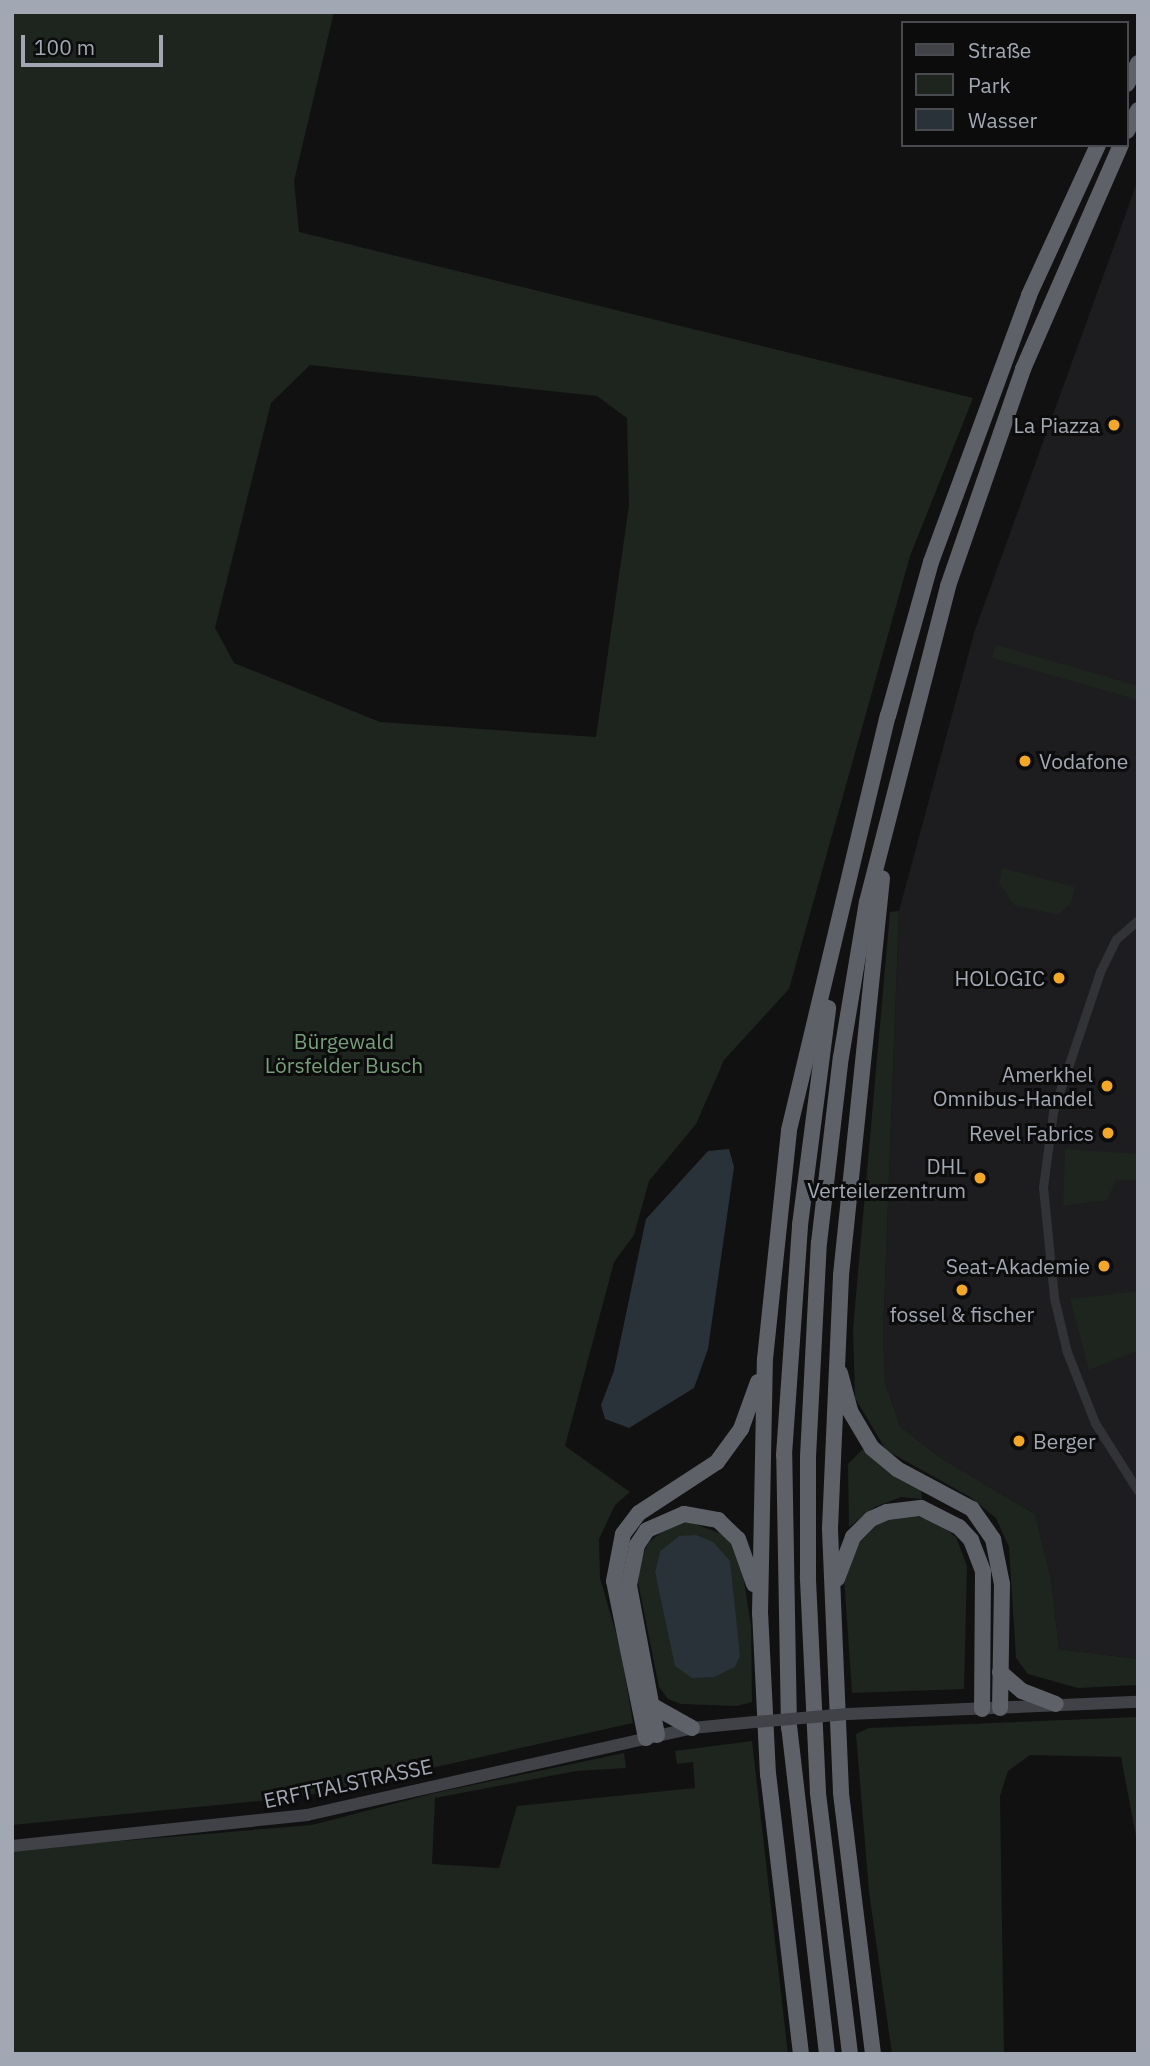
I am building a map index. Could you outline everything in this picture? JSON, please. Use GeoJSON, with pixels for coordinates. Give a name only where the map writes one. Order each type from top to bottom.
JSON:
{"type":"FeatureCollection","features":[{"type":"Feature","properties":{"kind":"highway"},"geometry":{"type":"LineString","coordinates":[[1129,81],[1138,63]]}},
{"type":"Feature","properties":{"kind":"highway"},"geometry":{"type":"LineString","coordinates":[[1129,127],[1138,110]]}},
{"type":"Feature","properties":{"kind":"highway"},"geometry":{"type":"LineString","coordinates":[[801,2054],[768,1775],[760,1614],[765,1359],[789,1130],[888,716],[931,562],[1029,295],[1097,147]]}},
{"type":"Feature","properties":{"kind":"highway"},"geometry":{"type":"LineString","coordinates":[[850,2054],[818,1792],[808,1576],[808,1457],[819,1243],[841,1057],[867,902],[947,586],[983,476],[1045,314],[1120,147]]}},
{"type":"Feature","properties":{"kind":"highway"},"geometry":{"type":"LineString","coordinates":[[873,2054],[847,1860],[831,1609],[836,1357],[890,809]]}},
{"type":"Feature","properties":{"kind":"highway"},"geometry":{"type":"LineString","coordinates":[[827,2054],[789,1728],[784,1455],[800,1226],[820,1059],[846,899]]}},
{"type":"Feature","properties":{"kind":"highway"},"geometry":{"type":"LineString","coordinates":[[836,1357],[850,1411],[872,1448],[897,1469],[972,1509],[993,1539],[1002,1584],[1000,1708]]}},
{"type":"Feature","properties":{"kind":"highway"},"geometry":{"type":"LineString","coordinates":[[652,1736],[614,1581],[617,1553],[623,1534],[639,1513],[716,1462],[734,1441],[751,1407],[765,1359]]}},
{"type":"Feature","properties":{"kind":"highway"},"geometry":{"type":"LineString","coordinates":[[831,1609],[846,1549],[871,1518],[910,1507],[953,1522],[971,1540],[983,1572],[982,1709]]}},
{"type":"Feature","properties":{"kind":"highway"},"geometry":{"type":"LineString","coordinates":[[652,1736],[651,1705],[629,1585],[631,1562],[647,1530],[684,1514],[711,1518],[730,1529],[751,1567],[760,1614]]}},
{"type":"Feature","properties":{"kind":"highway"},"geometry":{"type":"LineString","coordinates":[[1000,1672],[1022,1691],[1056,1704]]}},
{"type":"Feature","properties":{"kind":"highway"},"geometry":{"type":"LineString","coordinates":[[651,1705],[692,1728]]}},
{"type":"Feature","properties":{"kind":"main road","name":"ERFTTALSTRASSE"},"geometry":{"type":"LineString","coordinates":[[12,1846],[307,1815],[692,1728],[848,1714],[1138,1702]]}},
{"type":"Feature","properties":{"kind":"street"},"geometry":{"type":"LineString","coordinates":[[1138,920],[1116,939],[1100,972],[1053,1112],[1043,1187],[1054,1297],[1067,1352],[1094,1423],[1138,1491]]}},
{"type":"Feature","properties":{"kind":"shaded area"},"geometry":{"type":"Polygon","coordinates":[[[1138,180],[1138,1659],[1059,1649],[1051,1579],[1035,1514],[939,1457],[900,1426],[885,1382],[883,1335],[899,911],[975,630],[1138,180]]]}},
{"type":"Feature","properties":{"kind":"green space","name":"Bürgewald Lörsfelder Busch"},"geometry":{"type":"Polygon","coordinates":[[[12,12],[334,12],[294,181],[299,232],[973,398],[910,556],[789,989],[724,1060],[696,1124],[649,1181],[634,1235],[614,1262],[565,1446],[630,1492],[615,1505],[599,1539],[600,1578],[620,1647],[633,1723],[301,1797],[12,1825],[12,12]],[[310,365],[271,403],[215,628],[234,663],[380,722],[596,737],[629,505],[627,418],[597,396],[310,365]]]}},
{"type":"Feature","properties":{"kind":"green space"},"geometry":{"type":"Polygon","coordinates":[[[996,645],[1138,686],[1138,700],[992,658],[996,645]]]}},
{"type":"Feature","properties":{"kind":"green space"},"geometry":{"type":"Polygon","coordinates":[[[1002,868],[1075,887],[1071,903],[1058,915],[1014,905],[999,883],[1002,868]]]}},
{"type":"Feature","properties":{"kind":"green space"},"geometry":{"type":"Polygon","coordinates":[[[899,911],[883,1335],[885,1382],[900,1426],[939,1457],[1035,1514],[1051,1579],[1059,1649],[1138,1659],[1138,1685],[1078,1688],[1028,1674],[1016,1658],[1009,1547],[996,1518],[970,1497],[886,1450],[855,1398],[853,1329],[890,912],[899,911]]]}},
{"type":"Feature","properties":{"kind":"green space"},"geometry":{"type":"Polygon","coordinates":[[[1065,1149],[1138,1154],[1138,1180],[1116,1180],[1107,1200],[1063,1206],[1065,1149]]]}},
{"type":"Feature","properties":{"kind":"green space"},"geometry":{"type":"Polygon","coordinates":[[[1138,1291],[1138,1350],[1089,1370],[1070,1299],[1138,1291]]]}},
{"type":"Feature","properties":{"kind":"green space"},"geometry":{"type":"Polygon","coordinates":[[[863,1449],[921,1489],[922,1499],[901,1497],[875,1507],[849,1527],[848,1464],[863,1449]]]}},
{"type":"Feature","properties":{"kind":"green space"},"geometry":{"type":"Polygon","coordinates":[[[912,1515],[936,1522],[956,1537],[967,1566],[964,1689],[852,1693],[844,1577],[855,1547],[876,1526],[893,1517],[912,1515]]]}},
{"type":"Feature","properties":{"kind":"green space"},"geometry":{"type":"Polygon","coordinates":[[[690,1522],[727,1536],[740,1555],[751,1626],[752,1702],[737,1706],[681,1704],[668,1699],[659,1687],[638,1582],[641,1558],[649,1542],[671,1525],[690,1522]],[[679,1536],[660,1551],[655,1572],[663,1603],[740,1656],[733,1601],[679,1536]]]}},
{"type":"Feature","properties":{"kind":"green space"},"geometry":{"type":"Polygon","coordinates":[[[1138,1717],[1138,1847],[1121,1757],[1030,1755],[1008,1771],[1000,1796],[1004,2054],[892,2054],[869,1892],[856,1734],[869,1728],[1138,1717]]]}},
{"type":"Feature","properties":{"kind":"green space"},"geometry":{"type":"Polygon","coordinates":[[[752,1741],[788,2054],[12,2054],[12,1850],[312,1825],[435,1793],[624,1753],[626,1768],[576,1771],[435,1798],[432,1864],[499,1868],[517,1806],[695,1788],[693,1762],[677,1764],[675,1751],[752,1741]]]}},
{"type":"Feature","properties":{"kind":"water"},"geometry":{"type":"Polygon","coordinates":[[[729,1149],[734,1167],[708,1349],[694,1388],[629,1428],[605,1419],[601,1405],[614,1371],[646,1219],[708,1151],[729,1149]]]}},
{"type":"Feature","properties":{"kind":"water"},"geometry":{"type":"Polygon","coordinates":[[[696,1535],[713,1542],[730,1561],[740,1656],[735,1667],[714,1677],[692,1678],[675,1666],[655,1572],[660,1551],[679,1536],[696,1535]]]}},
{"type":"Feature","properties":{"kind":"place","name":"La Piazza"},"geometry":{"type":"Point","coordinates":[1114,425]}},
{"type":"Feature","properties":{"kind":"place","name":"Vodafone"},"geometry":{"type":"Point","coordinates":[1025,761]}},
{"type":"Feature","properties":{"kind":"place","name":"HOLOGIC"},"geometry":{"type":"Point","coordinates":[1059,978]}},
{"type":"Feature","properties":{"kind":"place","name":"Amerkhel Omnibus-Handel"},"geometry":{"type":"Point","coordinates":[1107,1086]}},
{"type":"Feature","properties":{"kind":"place","name":"Revel Fabrics"},"geometry":{"type":"Point","coordinates":[1108,1133]}},
{"type":"Feature","properties":{"kind":"place","name":"DHL Verteilerzentrum"},"geometry":{"type":"Point","coordinates":[980,1178]}},
{"type":"Feature","properties":{"kind":"place","name":"Seat-Akademie"},"geometry":{"type":"Point","coordinates":[1104,1266]}},
{"type":"Feature","properties":{"kind":"place","name":"fossel & fischer"},"geometry":{"type":"Point","coordinates":[962,1290]}},
{"type":"Feature","properties":{"kind":"place","name":"Berger"},"geometry":{"type":"Point","coordinates":[1019,1441]}}]}
